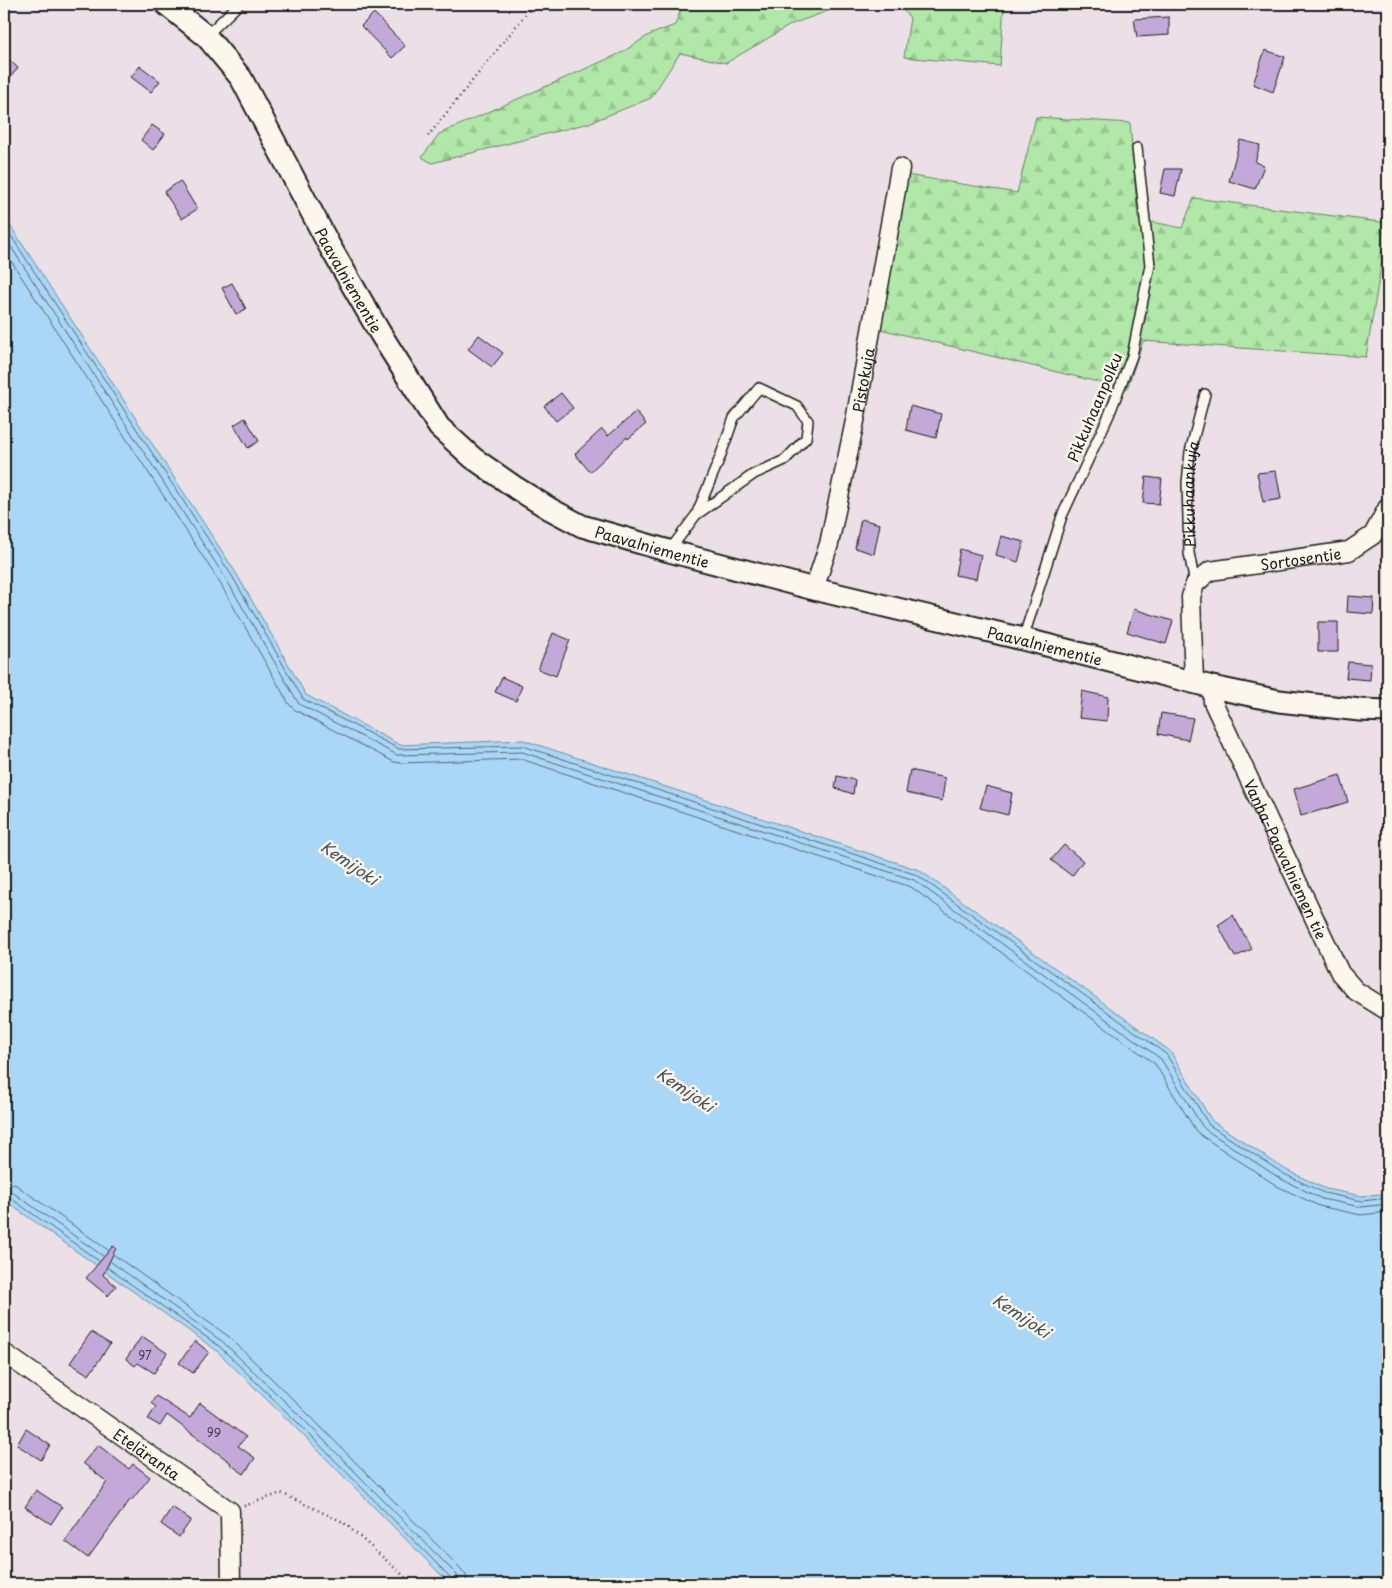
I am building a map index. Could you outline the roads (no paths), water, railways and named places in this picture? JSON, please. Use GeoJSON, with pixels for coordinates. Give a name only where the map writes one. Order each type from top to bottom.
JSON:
{"type":"FeatureCollection","features":[{"type":"Feature","properties":{"kind":"street","name":"Paavalniementie"},"geometry":{"type":"LineString","coordinates":[[166,4],[206,36],[241,78],[329,245],[380,333],[439,427],[473,458],[550,509],[582,526],[669,551],[814,590],[1023,639],[1203,685],[1278,701],[1360,710],[1388,711]]}},
{"type":"Feature","properties":{"kind":"street","name":"Pistokuja"},"geometry":{"type":"LineString","coordinates":[[814,590],[828,544],[855,421],[900,168]]}},
{"type":"Feature","properties":{"kind":"street","name":"Sortosentie"},"geometry":{"type":"LineString","coordinates":[[1195,584],[1210,571],[1349,551],[1373,536],[1388,507]]}},
{"type":"Feature","properties":{"kind":"street","name":"Pikkuhaankuja"},"geometry":{"type":"LineString","coordinates":[[1195,584],[1191,597],[1203,685]]}},
{"type":"Feature","properties":{"kind":"street","name":"Vanha-Paavalniemen tie"},"geometry":{"type":"LineString","coordinates":[[1203,685],[1213,702],[1340,973],[1356,991],[1388,1011]]}},
{"type":"Feature","properties":{"kind":"street","name":"Eteläranta"},"geometry":{"type":"LineString","coordinates":[[4,1353],[230,1511],[232,1584]]}},
{"type":"Feature","properties":{"kind":"lane"},"geometry":{"type":"LineString","coordinates":[[206,36],[239,4]]}},
{"type":"Feature","properties":{"kind":"lane","name":"Pikkuhaanpolku"},"geometry":{"type":"LineString","coordinates":[[1023,639],[1062,516],[1109,415],[1132,356],[1150,265],[1137,148]]}},
{"type":"Feature","properties":{"kind":"lane"},"geometry":{"type":"LineString","coordinates":[[669,551],[696,515],[720,460],[734,418],[759,388],[797,406],[808,421],[806,438],[785,460],[754,474],[696,515]]}},
{"type":"Feature","properties":{"kind":"lane","name":"Pikkuhaankuja"},"geometry":{"type":"LineString","coordinates":[[1195,584],[1188,553],[1187,483],[1190,452],[1205,394]]}},
{"type":"Feature","properties":{"kind":"water","name":"Kemijoki"},"geometry":{"type":"Polygon","coordinates":[[[4,216],[236,573],[306,695],[400,745],[523,740],[919,870],[1170,1051],[1212,1121],[1286,1170],[1326,1189],[1362,1196],[1388,1193],[1388,1584],[450,1584],[216,1350],[4,1200],[4,216]]]}}]}
